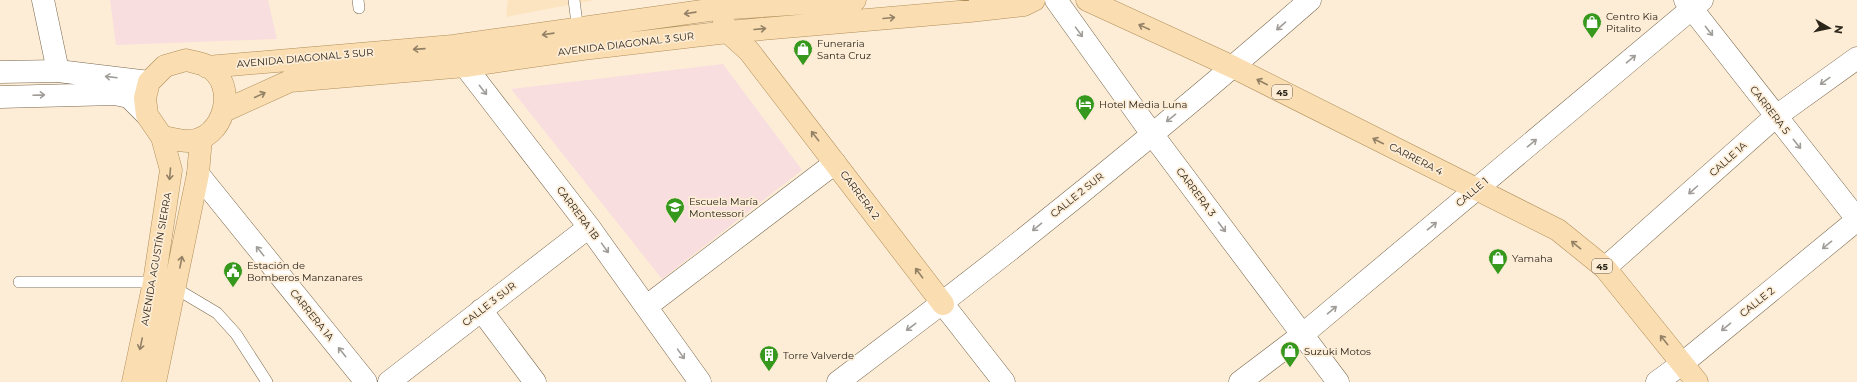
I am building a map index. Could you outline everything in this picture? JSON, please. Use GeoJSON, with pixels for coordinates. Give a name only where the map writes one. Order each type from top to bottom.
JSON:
{"type":"FeatureCollection","features":[{"type":"Feature","properties":{"kind":"main road","name":"AVENIDA DIAGONAL 3 SUR"},"geometry":{"type":"LineString","coordinates":[[224,111],[290,81],[465,66],[716,9],[855,0]]}},
{"type":"Feature","properties":{"kind":"main road","name":"AVENIDA DIAGONAL 3 SUR"},"geometry":{"type":"LineString","coordinates":[[208,66],[453,46],[728,32],[970,11],[1024,5],[1034,0]]}},
{"type":"Feature","properties":{"kind":"main road","name":"CARRERA 4"},"geometry":{"type":"LineString","coordinates":[[1086,0],[1233,67],[1475,190],[1525,212],[1558,230],[1605,268],[1697,382]]}},
{"type":"Feature","properties":{"kind":"main road","name":"CARRERA 2"},"geometry":{"type":"LineString","coordinates":[[716,9],[728,32],[749,51],[943,304]]}},
{"type":"Feature","properties":{"kind":"main road"},"geometry":{"type":"LineString","coordinates":[[186,60],[208,66],[219,78],[225,94],[224,111],[217,126],[201,138],[188,141],[162,137],[148,115],[145,98],[149,82],[165,66],[186,60]]}},
{"type":"Feature","properties":{"kind":"main road","name":"AVENIDA AGUSTÍN SIERRA"},"geometry":{"type":"LineString","coordinates":[[133,382],[154,282],[171,170],[162,137]]}},
{"type":"Feature","properties":{"kind":"main road"},"geometry":{"type":"LineString","coordinates":[[155,382],[176,288],[198,174],[201,138]]}},
{"type":"Feature","properties":{"kind":"street"},"geometry":{"type":"LineString","coordinates":[[43,0],[58,71]]}},
{"type":"Feature","properties":{"kind":"street","name":"CARRERA 3"},"geometry":{"type":"LineString","coordinates":[[1056,0],[1152,134],[1338,382]]}},
{"type":"Feature","properties":{"kind":"street","name":"CALLE 2 SUR"},"geometry":{"type":"LineString","coordinates":[[838,382],[943,304],[1233,67],[1310,0]]}},
{"type":"Feature","properties":{"kind":"street","name":"CARRERA 5"},"geometry":{"type":"LineString","coordinates":[[1693,3],[1776,117],[1857,220]]}},
{"type":"Feature","properties":{"kind":"street","name":"CALLE 1"},"geometry":{"type":"LineString","coordinates":[[1240,382],[1302,335],[1475,190],[1693,3]]}},
{"type":"Feature","properties":{"kind":"street","name":"CARRERA 1B"},"geometry":{"type":"LineString","coordinates":[[453,46],[465,66],[589,227],[700,382]]}},
{"type":"Feature","properties":{"kind":"street","name":"CALLE 1A"},"geometry":{"type":"LineString","coordinates":[[1605,268],[1776,117],[1857,58]]}},
{"type":"Feature","properties":{"kind":"street"},"geometry":{"type":"LineString","coordinates":[[0,72],[58,71],[149,82]]}},
{"type":"Feature","properties":{"kind":"street"},"geometry":{"type":"LineString","coordinates":[[0,96],[115,94],[129,97],[148,115]]}},
{"type":"Feature","properties":{"kind":"street"},"geometry":{"type":"LineString","coordinates":[[647,306],[835,163]]}},
{"type":"Feature","properties":{"kind":"street","name":"CARRERA 1A"},"geometry":{"type":"LineString","coordinates":[[198,174],[366,382]]}},
{"type":"Feature","properties":{"kind":"street","name":"CALLE 2"},"geometry":{"type":"LineString","coordinates":[[1657,382],[1683,363],[1857,220]]}},
{"type":"Feature","properties":{"kind":"street","name":"CALLE 3 SUR"},"geometry":{"type":"LineString","coordinates":[[389,382],[589,227]]}},
{"type":"Feature","properties":{"kind":"street","name":"CARRERA 2"},"geometry":{"type":"LineString","coordinates":[[943,304],[1004,382]]}},
{"type":"Feature","properties":{"kind":"street"},"geometry":{"type":"LineString","coordinates":[[481,310],[535,382]]}},
{"type":"Feature","properties":{"kind":"lane"},"geometry":{"type":"LineString","coordinates":[[574,0],[580,39]]}},
{"type":"Feature","properties":{"kind":"lane"},"geometry":{"type":"LineString","coordinates":[[19,282],[154,282]]}},
{"type":"Feature","properties":{"kind":"lane"},"geometry":{"type":"LineString","coordinates":[[176,288],[217,313],[236,334],[267,382]]}},
{"type":"Feature","properties":{"kind":"shaded area"},"geometry":{"type":"Polygon","coordinates":[[[110,0],[268,0],[277,39],[116,45],[110,0]]]}},
{"type":"Feature","properties":{"kind":"shaded area"},"geometry":{"type":"Polygon","coordinates":[[[508,0],[595,0],[506,17],[508,0]]]}},
{"type":"Feature","properties":{"kind":"shaded area","name":"Escuela María Montessori"},"geometry":{"type":"Polygon","coordinates":[[[723,64],[802,170],[662,279],[511,89],[723,64]]]}},
{"type":"Feature","properties":{"kind":"place","name":"Centro Kia Pitalito"},"geometry":{"type":"Point","coordinates":[1592,39]}},
{"type":"Feature","properties":{"kind":"place","name":"Funeraria Santa Cruz"},"geometry":{"type":"Point","coordinates":[803,66]}},
{"type":"Feature","properties":{"kind":"place","name":"Hotel Media Luna"},"geometry":{"type":"Point","coordinates":[1085,121]}},
{"type":"Feature","properties":{"kind":"place","name":"Escuela María Montessori"},"geometry":{"type":"Point","coordinates":[675,224]}},
{"type":"Feature","properties":{"kind":"place","name":"Yamaha"},"geometry":{"type":"Point","coordinates":[1498,275]}},
{"type":"Feature","properties":{"kind":"place","name":"Estación de Bomberos Manzanares"},"geometry":{"type":"Point","coordinates":[233,288]}},
{"type":"Feature","properties":{"kind":"place","name":"Suzuki Motos"},"geometry":{"type":"Point","coordinates":[1290,368]}},
{"type":"Feature","properties":{"kind":"place","name":"Torre Valverde"},"geometry":{"type":"Point","coordinates":[769,372]}}]}
